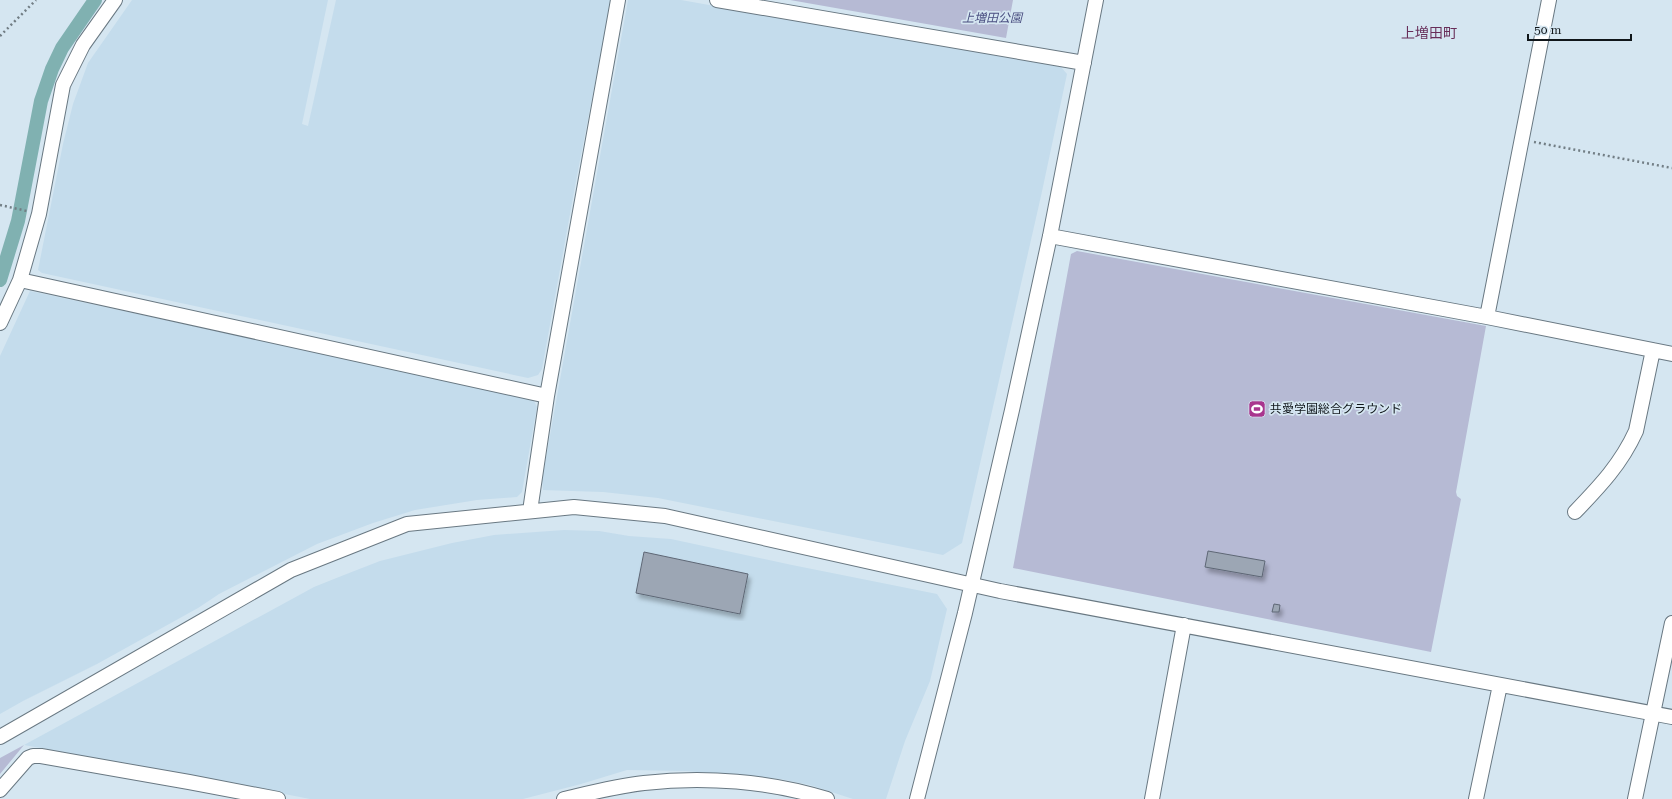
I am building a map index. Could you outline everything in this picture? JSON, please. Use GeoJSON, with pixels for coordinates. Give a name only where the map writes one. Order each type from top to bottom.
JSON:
{"type":"FeatureCollection","features":[{"type":"Feature","properties":{"kind":"street"},"geometry":{"type":"LineString","coordinates":[[0,323],[20,280],[39,214],[63,84],[83,45],[115,0]]}},
{"type":"Feature","properties":{"kind":"street"},"geometry":{"type":"LineString","coordinates":[[530,511],[547,396],[618,0]]}},
{"type":"Feature","properties":{"kind":"street"},"geometry":{"type":"LineString","coordinates":[[717,0],[1084,63]]}},
{"type":"Feature","properties":{"kind":"street"},"geometry":{"type":"LineString","coordinates":[[917,799],[972,584],[1050,236],[1096,0]]}},
{"type":"Feature","properties":{"kind":"street"},"geometry":{"type":"LineString","coordinates":[[1487,317],[1549,0]]}},
{"type":"Feature","properties":{"kind":"street"},"geometry":{"type":"LineString","coordinates":[[1050,236],[1487,317],[1672,354]]}},
{"type":"Feature","properties":{"kind":"street"},"geometry":{"type":"LineString","coordinates":[[20,280],[547,396]]}},
{"type":"Feature","properties":{"kind":"street"},"geometry":{"type":"LineString","coordinates":[[1575,512],[1605,481],[1631,442],[1636,431],[1653,350]]}},
{"type":"Feature","properties":{"kind":"street"},"geometry":{"type":"LineString","coordinates":[[0,737],[291,570],[407,524],[574,507],[665,516],[1000,591],[1672,717]]}},
{"type":"Feature","properties":{"kind":"street"},"geometry":{"type":"LineString","coordinates":[[1634,799],[1652,713],[1656,704],[1672,623]]}},
{"type":"Feature","properties":{"kind":"street"},"geometry":{"type":"LineString","coordinates":[[1152,799],[1184,625]]}},
{"type":"Feature","properties":{"kind":"street"},"geometry":{"type":"LineString","coordinates":[[1476,799],[1500,685]]}},
{"type":"Feature","properties":{"kind":"street"},"geometry":{"type":"LineString","coordinates":[[0,790],[28,758],[33,756],[41,756],[182,780],[278,799]]}},
{"type":"Feature","properties":{"kind":"street"},"geometry":{"type":"LineString","coordinates":[[564,799],[604,789],[643,783],[696,780],[768,786],[794,790],[827,799]]}},
{"type":"Feature","properties":{"kind":"path"},"geometry":{"type":"LineString","coordinates":[[0,36],[36,0]]}},
{"type":"Feature","properties":{"kind":"path"},"geometry":{"type":"LineString","coordinates":[[1521,140],[1672,168]]}},
{"type":"Feature","properties":{"kind":"path"},"geometry":{"type":"LineString","coordinates":[[0,205],[39,214]]}},
{"type":"Feature","properties":{"kind":"shaded area"},"geometry":{"type":"Polygon","coordinates":[[[132,0],[328,0],[302,124],[308,126],[336,0],[611,0],[542,369],[538,375],[528,378],[42,273],[38,270],[63,144],[73,104],[88,63],[132,0]]]}},
{"type":"Feature","properties":{"kind":"shaded area"},"geometry":{"type":"Polygon","coordinates":[[[628,0],[681,0],[1061,67],[1067,74],[1041,196],[962,543],[943,555],[658,498],[603,492],[543,490],[542,480],[628,0]]]}},
{"type":"Feature","properties":{"kind":"shaded area"},"geometry":{"type":"Polygon","coordinates":[[[30,291],[533,399],[537,407],[522,492],[517,497],[477,500],[415,510],[373,523],[317,544],[219,594],[198,608],[97,664],[0,714],[0,356],[30,291]]]}},
{"type":"Feature","properties":{"kind":"shaded area"},"geometry":{"type":"Polygon","coordinates":[[[564,530],[599,531],[629,536],[671,539],[937,594],[947,609],[930,681],[905,741],[886,799],[853,799],[810,785],[780,779],[686,771],[627,770],[523,799],[310,799],[24,745],[314,587],[344,575],[380,561],[452,543],[494,535],[564,530]]]}},
{"type":"Feature","properties":{"kind":"green space","name":"上増田公園"},"geometry":{"type":"Polygon","coordinates":[[[790,0],[1013,0],[1006,38],[790,0]]]}},
{"type":"Feature","properties":{"kind":"green space","name":"共愛学園総合グラウンド"},"geometry":{"type":"Polygon","coordinates":[[[1077,251],[1486,326],[1456,492],[1457,496],[1461,499],[1431,652],[1013,568],[1071,254],[1077,251]]]}},
{"type":"Feature","properties":{"kind":"green space"},"geometry":{"type":"Polygon","coordinates":[[[24,745],[0,774],[0,758],[24,745]]]}},
{"type":"Feature","properties":{"kind":"building"},"geometry":{"type":"Polygon","coordinates":[[[1208,551],[1265,561],[1262,577],[1205,567],[1208,551]]]}},
{"type":"Feature","properties":{"kind":"building"},"geometry":{"type":"Polygon","coordinates":[[[644,552],[748,574],[740,614],[636,593],[644,552]]]}},
{"type":"Feature","properties":{"kind":"building"},"geometry":{"type":"Polygon","coordinates":[[[1274,604],[1280,605],[1279,612],[1272,612],[1274,604]]]}},
{"type":"Feature","properties":{"kind":"waterway"},"geometry":{"type":"LineString","coordinates":[[0,280],[18,221],[41,101],[52,69],[62,48],[95,0]]}},
{"type":"Feature","properties":{"kind":"place","name":"共愛学園総合グラウンド"},"geometry":{"type":"Point","coordinates":[1257,409]}},
{"type":"Feature","properties":{"kind":"district","name":"上増田町"},"geometry":{"type":"Point","coordinates":[1429,33]}}]}
